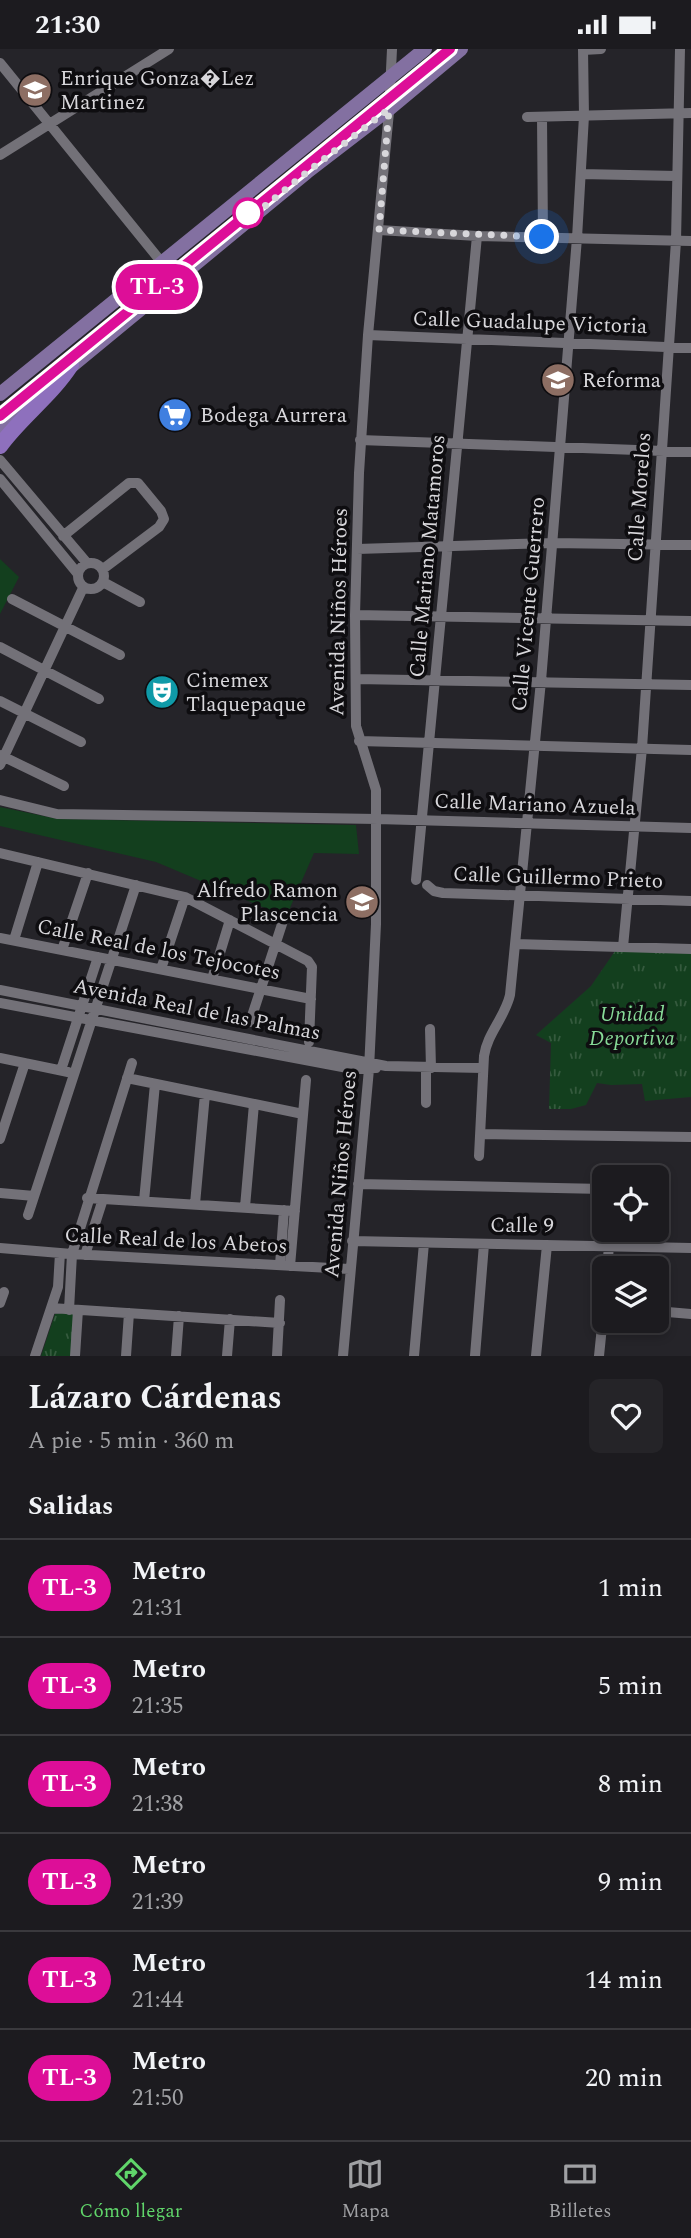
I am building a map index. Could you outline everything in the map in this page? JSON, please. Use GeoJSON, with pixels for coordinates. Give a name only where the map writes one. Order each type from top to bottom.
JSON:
{"type":"FeatureCollection","features":[{"type":"Feature","properties":{"kind":"highway"},"geometry":{"type":"LineString","coordinates":[[0,446],[10,432],[58,385],[71,365]]}},
{"type":"Feature","properties":{"kind":"main road"},"geometry":{"type":"LineString","coordinates":[[0,394],[425,49]]}},
{"type":"Feature","properties":{"kind":"main road"},"geometry":{"type":"LineString","coordinates":[[0,429],[71,365],[461,49]]}},
{"type":"Feature","properties":{"kind":"street"},"geometry":{"type":"LineString","coordinates":[[0,155],[153,53],[169,49]]}},
{"type":"Feature","properties":{"kind":"street","name":"Avenida Niños Héroes"},"geometry":{"type":"LineString","coordinates":[[343,1356],[369,1066],[376,924],[376,790],[356,726],[355,615],[360,440],[392,49]]}},
{"type":"Feature","properties":{"kind":"street"},"geometry":{"type":"LineString","coordinates":[[583,50],[601,49]]}},
{"type":"Feature","properties":{"kind":"street","name":"Calle Morelos"},"geometry":{"type":"LineString","coordinates":[[624,947],[642,748],[676,241],[680,49]]}},
{"type":"Feature","properties":{"kind":"street","name":"Calle Vicente Guerrero"},"geometry":{"type":"LineString","coordinates":[[479,1156],[486,1045],[509,1002],[528,823],[577,238],[584,116],[583,50]]}},
{"type":"Feature","properties":{"kind":"street"},"geometry":{"type":"LineString","coordinates":[[0,63],[163,264]]}},
{"type":"Feature","properties":{"kind":"street"},"geometry":{"type":"LineString","coordinates":[[527,117],[691,113]]}},
{"type":"Feature","properties":{"kind":"street"},"geometry":{"type":"LineString","coordinates":[[542,117],[542,237]]}},
{"type":"Feature","properties":{"kind":"street"},"geometry":{"type":"LineString","coordinates":[[581,174],[677,176]]}},
{"type":"Feature","properties":{"kind":"street"},"geometry":{"type":"LineString","coordinates":[[379,230],[477,236],[691,241]]}},
{"type":"Feature","properties":{"kind":"street","name":"Calle Mariano Matamoros"},"geometry":{"type":"LineString","coordinates":[[416,880],[477,236]]}},
{"type":"Feature","properties":{"kind":"street","name":"Calle Guadalupe Victoria"},"geometry":{"type":"LineString","coordinates":[[368,335],[691,348]]}},
{"type":"Feature","properties":{"kind":"street"},"geometry":{"type":"LineString","coordinates":[[360,440],[691,452]]}},
{"type":"Feature","properties":{"kind":"street"},"geometry":{"type":"LineString","coordinates":[[0,460],[78,574],[83,587],[91,590],[98,588],[103,582],[103,569]]}},
{"type":"Feature","properties":{"kind":"street"},"geometry":{"type":"LineString","coordinates":[[0,479],[64,536],[87,563]]}},
{"type":"Feature","properties":{"kind":"street"},"geometry":{"type":"LineString","coordinates":[[64,536],[129,483],[138,483],[162,511],[164,519],[159,527],[103,569]]}},
{"type":"Feature","properties":{"kind":"street"},"geometry":{"type":"LineString","coordinates":[[358,549],[552,543],[691,545]]}},
{"type":"Feature","properties":{"kind":"street"},"geometry":{"type":"LineString","coordinates":[[78,574],[81,567],[87,563],[95,563],[103,569]]}},
{"type":"Feature","properties":{"kind":"street"},"geometry":{"type":"LineString","coordinates":[[103,582],[140,602]]}},
{"type":"Feature","properties":{"kind":"street"},"geometry":{"type":"LineString","coordinates":[[64,786],[1,759],[83,587]]}},
{"type":"Feature","properties":{"kind":"street"},"geometry":{"type":"LineString","coordinates":[[12,599],[120,655]]}},
{"type":"Feature","properties":{"kind":"street"},"geometry":{"type":"LineString","coordinates":[[355,615],[691,621]]}},
{"type":"Feature","properties":{"kind":"street"},"geometry":{"type":"LineString","coordinates":[[0,647],[99,699]]}},
{"type":"Feature","properties":{"kind":"street"},"geometry":{"type":"LineString","coordinates":[[356,679],[691,685]]}},
{"type":"Feature","properties":{"kind":"street"},"geometry":{"type":"LineString","coordinates":[[0,701],[81,742]]}},
{"type":"Feature","properties":{"kind":"street"},"geometry":{"type":"LineString","coordinates":[[359,741],[691,750]]}},
{"type":"Feature","properties":{"kind":"street","name":"Calle Mariano Azuela"},"geometry":{"type":"LineString","coordinates":[[0,800],[57,814],[691,828]]}},
{"type":"Feature","properties":{"kind":"street"},"geometry":{"type":"LineString","coordinates":[[0,853],[185,897],[312,964],[309,1042]]}},
{"type":"Feature","properties":{"kind":"street"},"geometry":{"type":"LineString","coordinates":[[14,940],[38,862]]}},
{"type":"Feature","properties":{"kind":"street"},"geometry":{"type":"LineString","coordinates":[[62,950],[88,873]]}},
{"type":"Feature","properties":{"kind":"street"},"geometry":{"type":"LineString","coordinates":[[28,1215],[136,885]]}},
{"type":"Feature","properties":{"kind":"street","name":"Calle Guillermo Prieto"},"geometry":{"type":"LineString","coordinates":[[427,885],[434,891],[443,893],[691,901]]}},
{"type":"Feature","properties":{"kind":"street"},"geometry":{"type":"LineString","coordinates":[[161,969],[185,897]]}},
{"type":"Feature","properties":{"kind":"street"},"geometry":{"type":"LineString","coordinates":[[212,979],[230,920]]}},
{"type":"Feature","properties":{"kind":"street"},"geometry":{"type":"LineString","coordinates":[[250,1022],[283,921]]}},
{"type":"Feature","properties":{"kind":"street","name":"Calle Real de los Tejocotes"},"geometry":{"type":"LineString","coordinates":[[0,937],[312,999]]}},
{"type":"Feature","properties":{"kind":"street"},"geometry":{"type":"LineString","coordinates":[[515,944],[691,949]]}},
{"type":"Feature","properties":{"kind":"street"},"geometry":{"type":"LineString","coordinates":[[61,1070],[98,957]]}},
{"type":"Feature","properties":{"kind":"street","name":"Avenida Real de las Palmas"},"geometry":{"type":"LineString","coordinates":[[0,990],[82,1006],[94,1014],[369,1066],[483,1068]]}},
{"type":"Feature","properties":{"kind":"street","name":"Avenida Real de las Palmas"},"geometry":{"type":"LineString","coordinates":[[0,1003],[78,1018],[94,1014]]}},
{"type":"Feature","properties":{"kind":"street"},"geometry":{"type":"LineString","coordinates":[[426,1103],[430,1029]]}},
{"type":"Feature","properties":{"kind":"street"},"geometry":{"type":"LineString","coordinates":[[0,1058],[75,1073]]}},
{"type":"Feature","properties":{"kind":"street"},"geometry":{"type":"LineString","coordinates":[[0,1139],[25,1063]]}},
{"type":"Feature","properties":{"kind":"street"},"geometry":{"type":"LineString","coordinates":[[75,1356],[72,1254],[132,1063]]}},
{"type":"Feature","properties":{"kind":"street"},"geometry":{"type":"LineString","coordinates":[[127,1078],[303,1114]]}},
{"type":"Feature","properties":{"kind":"street"},"geometry":{"type":"LineString","coordinates":[[285,1266],[289,1210],[306,1080]]}},
{"type":"Feature","properties":{"kind":"street"},"geometry":{"type":"LineString","coordinates":[[144,1201],[155,1084]]}},
{"type":"Feature","properties":{"kind":"street"},"geometry":{"type":"LineString","coordinates":[[194,1204],[205,1094]]}},
{"type":"Feature","properties":{"kind":"street"},"geometry":{"type":"LineString","coordinates":[[245,1207],[254,1104]]}},
{"type":"Feature","properties":{"kind":"street"},"geometry":{"type":"LineString","coordinates":[[481,1135],[691,1136]]}},
{"type":"Feature","properties":{"kind":"street"},"geometry":{"type":"LineString","coordinates":[[358,1184],[592,1189]]}},
{"type":"Feature","properties":{"kind":"street"},"geometry":{"type":"LineString","coordinates":[[0,1193],[34,1196]]}},
{"type":"Feature","properties":{"kind":"street"},"geometry":{"type":"LineString","coordinates":[[88,1198],[289,1210]]}},
{"type":"Feature","properties":{"kind":"street"},"geometry":{"type":"LineString","coordinates":[[85,1255],[103,1199]]}},
{"type":"Feature","properties":{"kind":"street","name":"Calle 9"},"geometry":{"type":"LineString","coordinates":[[352,1241],[691,1248]]}},
{"type":"Feature","properties":{"kind":"street"},"geometry":{"type":"LineString","coordinates":[[414,1356],[424,1243]]}},
{"type":"Feature","properties":{"kind":"street"},"geometry":{"type":"LineString","coordinates":[[475,1356],[484,1244]]}},
{"type":"Feature","properties":{"kind":"street"},"geometry":{"type":"LineString","coordinates":[[536,1356],[547,1245]]}},
{"type":"Feature","properties":{"kind":"street"},"geometry":{"type":"LineString","coordinates":[[608,1256],[609,1246]]}},
{"type":"Feature","properties":{"kind":"street","name":"Calle Real de los Abetos"},"geometry":{"type":"LineString","coordinates":[[0,1248],[349,1269]]}},
{"type":"Feature","properties":{"kind":"street"},"geometry":{"type":"LineString","coordinates":[[35,1356],[58,1287],[60,1253]]}},
{"type":"Feature","properties":{"kind":"street"},"geometry":{"type":"LineString","coordinates":[[277,1356],[281,1300]]}},
{"type":"Feature","properties":{"kind":"street"},"geometry":{"type":"LineString","coordinates":[[51,1308],[280,1323]]}},
{"type":"Feature","properties":{"kind":"street"},"geometry":{"type":"LineString","coordinates":[[669,1312],[691,1314]]}},
{"type":"Feature","properties":{"kind":"street"},"geometry":{"type":"LineString","coordinates":[[126,1356],[129,1313]]}},
{"type":"Feature","properties":{"kind":"street"},"geometry":{"type":"LineString","coordinates":[[176,1356],[179,1316]]}},
{"type":"Feature","properties":{"kind":"street"},"geometry":{"type":"LineString","coordinates":[[227,1356],[230,1319]]}},
{"type":"Feature","properties":{"kind":"street"},"geometry":{"type":"LineString","coordinates":[[599,1356],[601,1333]]}},
{"type":"Feature","properties":{"kind":"green space"},"geometry":{"type":"Polygon","coordinates":[[[0,559],[19,577],[0,614],[0,559]]]}},
{"type":"Feature","properties":{"kind":"green space"},"geometry":{"type":"Polygon","coordinates":[[[0,807],[58,819],[356,825],[359,854],[314,853],[286,917],[156,862],[0,826],[0,807]]]}},
{"type":"Feature","properties":{"kind":"green space","name":"Unidad Deportiva"},"geometry":{"type":"Polygon","coordinates":[[[615,951],[691,952],[691,1097],[645,1101],[642,1084],[597,1083],[586,1105],[571,1109],[549,1109],[551,1043],[536,1035],[591,986],[615,951]]]}},
{"type":"Feature","properties":{"kind":"green space"},"geometry":{"type":"Polygon","coordinates":[[[55,1314],[76,1314],[73,1356],[41,1356],[55,1314]]]}},
{"type":"Feature","properties":{"kind":"railway"},"geometry":{"type":"LineString","coordinates":[[0,416],[450,49]]}},
{"type":"Feature","properties":{"kind":"metro line","name":"TL-3"},"geometry":{"type":"LineString","coordinates":[[0,416],[450,49]]}},
{"type":"Feature","properties":{"kind":"place","name":"Enrique Gonza�Lez Martinez"},"geometry":{"type":"Point","coordinates":[35,90]}},
{"type":"Feature","properties":{"kind":"place","name":"Reforma"},"geometry":{"type":"Point","coordinates":[558,380]}},
{"type":"Feature","properties":{"kind":"place","name":"Bodega Aurrera"},"geometry":{"type":"Point","coordinates":[175,415]}},
{"type":"Feature","properties":{"kind":"place","name":"Cinemex Tlaquepaque"},"geometry":{"type":"Point","coordinates":[162,692]}},
{"type":"Feature","properties":{"kind":"place","name":"Alfredo Ramon Plascencia"},"geometry":{"type":"Point","coordinates":[362,902]}},
{"type":"Feature","properties":{"kind":"route"},"geometry":{"type":"LineString","coordinates":[[248,213],[250,218],[389,109],[379,230],[542,237]]}}]}
